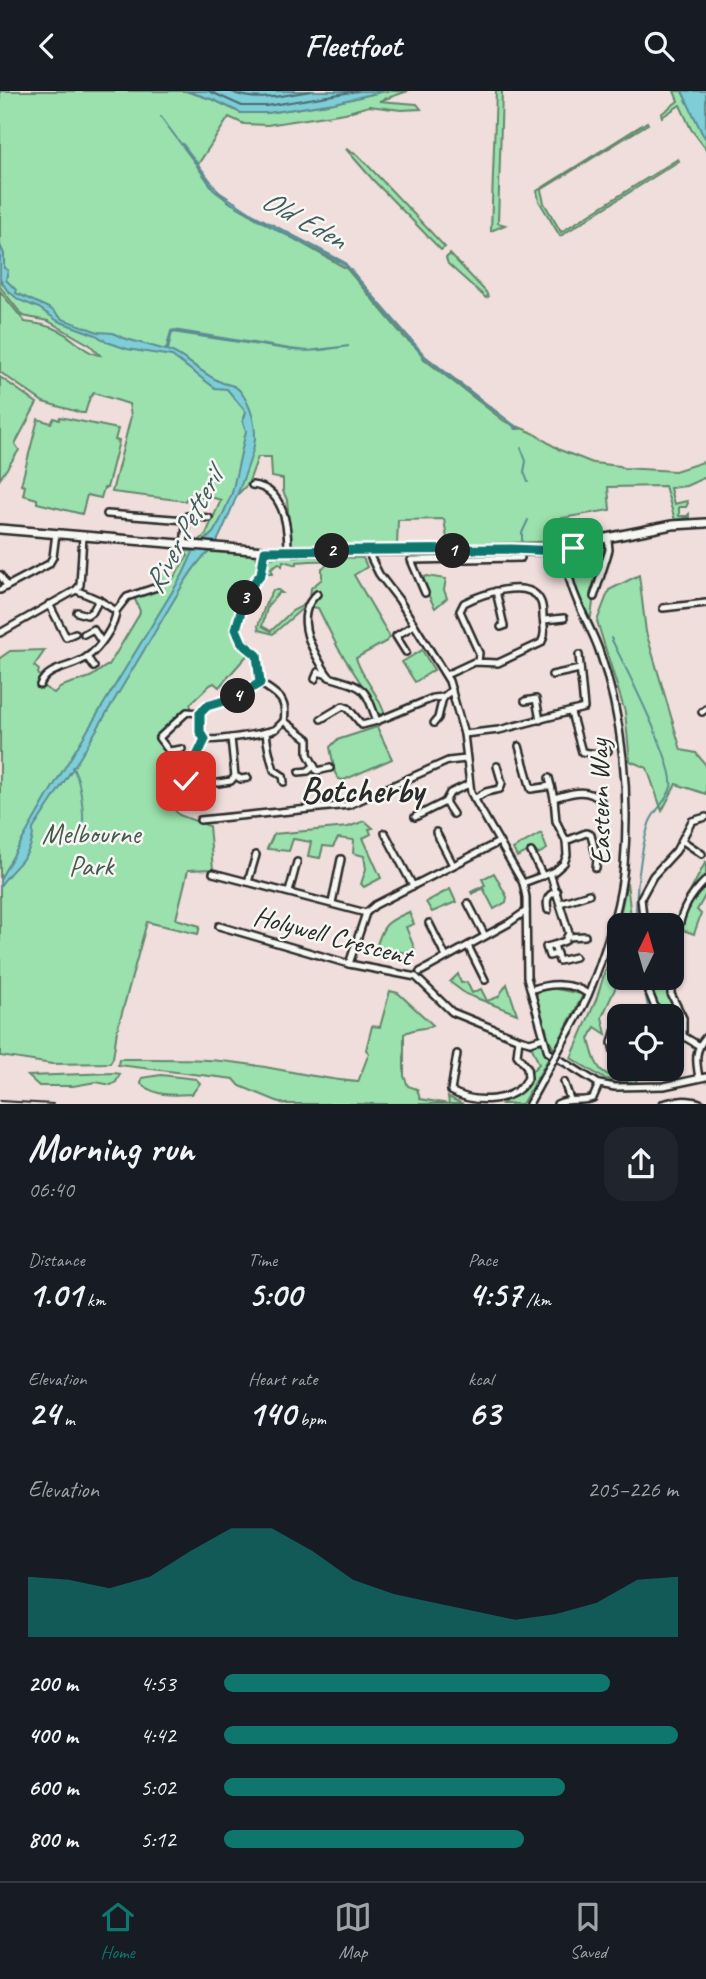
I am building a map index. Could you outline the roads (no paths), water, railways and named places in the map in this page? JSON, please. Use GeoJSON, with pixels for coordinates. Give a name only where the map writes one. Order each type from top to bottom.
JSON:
{"type":"FeatureCollection","features":[{"type":"Feature","properties":{"kind":"main road"},"geometry":{"type":"LineString","coordinates":[[0,529],[265,551],[408,551],[583,546],[589,542],[660,527],[706,523]]}},
{"type":"Feature","properties":{"kind":"main road"},"geometry":{"type":"LineString","coordinates":[[538,549],[558,551],[571,547]]}},
{"type":"Feature","properties":{"kind":"street"},"geometry":{"type":"LineString","coordinates":[[253,485],[263,486],[286,515],[288,551]]}},
{"type":"Feature","properties":{"kind":"street"},"geometry":{"type":"LineString","coordinates":[[107,514],[186,520]]}},
{"type":"Feature","properties":{"kind":"street"},"geometry":{"type":"LineString","coordinates":[[184,545],[187,516],[209,518]]}},
{"type":"Feature","properties":{"kind":"street"},"geometry":{"type":"LineString","coordinates":[[0,590],[49,564],[53,557],[56,533]]}},
{"type":"Feature","properties":{"kind":"street"},"geometry":{"type":"LineString","coordinates":[[0,633],[76,590],[82,577],[83,536]]}},
{"type":"Feature","properties":{"kind":"street"},"geometry":{"type":"LineString","coordinates":[[594,597],[609,550],[608,540]]}},
{"type":"Feature","properties":{"kind":"street","name":"Eastern Way"},"geometry":{"type":"LineString","coordinates":[[530,1102],[588,994],[613,916],[624,867],[626,816],[618,719],[599,650],[572,587],[571,547]]}},
{"type":"Feature","properties":{"kind":"street"},"geometry":{"type":"LineString","coordinates":[[512,549],[512,558]]}},
{"type":"Feature","properties":{"kind":"street"},"geometry":{"type":"LineString","coordinates":[[260,683],[257,655],[242,643],[236,629],[247,591],[261,574],[265,551]]}},
{"type":"Feature","properties":{"kind":"street"},"geometry":{"type":"LineString","coordinates":[[370,551],[379,574],[446,675],[464,734],[469,784],[474,799],[523,883],[526,911],[525,965],[543,1038],[551,1055],[599,1084],[615,1087],[671,1084],[703,1078],[696,1059],[698,1045],[706,1037]]}},
{"type":"Feature","properties":{"kind":"street"},"geometry":{"type":"LineString","coordinates":[[408,551],[425,593]]}},
{"type":"Feature","properties":{"kind":"street","name":"Eastern Way"},"geometry":{"type":"LineString","coordinates":[[558,551],[570,573]]}},
{"type":"Feature","properties":{"kind":"street"},"geometry":{"type":"LineString","coordinates":[[412,560],[521,558]]}},
{"type":"Feature","properties":{"kind":"street"},"geometry":{"type":"LineString","coordinates":[[0,575],[6,586]]}},
{"type":"Feature","properties":{"kind":"street"},"geometry":{"type":"LineString","coordinates":[[40,685],[42,674],[88,657],[115,621],[116,611],[127,597],[157,587]]}},
{"type":"Feature","properties":{"kind":"street"},"geometry":{"type":"LineString","coordinates":[[76,590],[116,611]]}},
{"type":"Feature","properties":{"kind":"street"},"geometry":{"type":"LineString","coordinates":[[446,675],[478,662],[498,663],[541,643],[544,638],[542,604],[533,593],[525,590],[496,591],[464,603],[460,611],[479,653],[478,662]]}},
{"type":"Feature","properties":{"kind":"street"},"geometry":{"type":"LineString","coordinates":[[496,591],[504,626],[501,627]]}},
{"type":"Feature","properties":{"kind":"street"},"geometry":{"type":"LineString","coordinates":[[317,593],[309,604],[304,622],[307,635],[328,675]]}},
{"type":"Feature","properties":{"kind":"street"},"geometry":{"type":"LineString","coordinates":[[77,612],[87,615],[93,611],[99,600]]}},
{"type":"Feature","properties":{"kind":"street"},"geometry":{"type":"LineString","coordinates":[[663,608],[706,603]]}},
{"type":"Feature","properties":{"kind":"street"},"geometry":{"type":"LineString","coordinates":[[49,604],[66,637],[75,633]]}},
{"type":"Feature","properties":{"kind":"street"},"geometry":{"type":"LineString","coordinates":[[544,620],[564,618]]}},
{"type":"Feature","properties":{"kind":"street"},"geometry":{"type":"LineString","coordinates":[[396,636],[414,625]]}},
{"type":"Feature","properties":{"kind":"street"},"geometry":{"type":"LineString","coordinates":[[391,628],[406,652]]}},
{"type":"Feature","properties":{"kind":"street"},"geometry":{"type":"LineString","coordinates":[[84,634],[93,629],[101,641]]}},
{"type":"Feature","properties":{"kind":"street"},"geometry":{"type":"LineString","coordinates":[[393,646],[400,643]]}},
{"type":"Feature","properties":{"kind":"street"},"geometry":{"type":"LineString","coordinates":[[464,734],[540,720],[584,708],[579,655]]}},
{"type":"Feature","properties":{"kind":"street"},"geometry":{"type":"LineString","coordinates":[[88,657],[94,667]]}},
{"type":"Feature","properties":{"kind":"street"},"geometry":{"type":"LineString","coordinates":[[552,675],[580,669]]}},
{"type":"Feature","properties":{"kind":"street"},"geometry":{"type":"LineString","coordinates":[[315,679],[318,672],[362,688],[377,721]]}},
{"type":"Feature","properties":{"kind":"street"},"geometry":{"type":"LineString","coordinates":[[260,683],[276,693],[283,702],[284,721],[277,729],[217,741],[205,739],[200,732],[200,713],[207,706],[234,698],[260,683]]}},
{"type":"Feature","properties":{"kind":"street"},"geometry":{"type":"LineString","coordinates":[[321,719],[343,706],[348,708],[362,725],[433,698],[443,697],[452,691]]}},
{"type":"Feature","properties":{"kind":"street"},"geometry":{"type":"LineString","coordinates":[[434,723],[439,718],[443,697]]}},
{"type":"Feature","properties":{"kind":"street"},"geometry":{"type":"LineString","coordinates":[[525,701],[536,699],[540,720]]}},
{"type":"Feature","properties":{"kind":"street"},"geometry":{"type":"LineString","coordinates":[[182,749],[169,751],[159,739],[187,712],[200,713]]}},
{"type":"Feature","properties":{"kind":"street"},"geometry":{"type":"LineString","coordinates":[[571,713],[582,752]]}},
{"type":"Feature","properties":{"kind":"street"},"geometry":{"type":"LineString","coordinates":[[284,721],[311,738],[308,754],[317,771],[330,768]]}},
{"type":"Feature","properties":{"kind":"street"},"geometry":{"type":"LineString","coordinates":[[266,732],[273,773],[283,776],[284,782]]}},
{"type":"Feature","properties":{"kind":"street"},"geometry":{"type":"LineString","coordinates":[[231,738],[233,778]]}},
{"type":"Feature","properties":{"kind":"street"},"geometry":{"type":"LineString","coordinates":[[205,739],[197,756],[202,783],[209,782]]}},
{"type":"Feature","properties":{"kind":"street"},"geometry":{"type":"LineString","coordinates":[[519,746],[531,789],[551,786]]}},
{"type":"Feature","properties":{"kind":"street"},"geometry":{"type":"LineString","coordinates":[[573,756],[582,752],[598,754],[608,751]]}},
{"type":"Feature","properties":{"kind":"street"},"geometry":{"type":"LineString","coordinates":[[200,820],[349,805],[448,761],[466,759]]}},
{"type":"Feature","properties":{"kind":"street"},"geometry":{"type":"LineString","coordinates":[[299,772],[309,771],[314,766]]}},
{"type":"Feature","properties":{"kind":"street"},"geometry":{"type":"LineString","coordinates":[[474,799],[500,789],[502,783],[497,766]]}},
{"type":"Feature","properties":{"kind":"street"},"geometry":{"type":"LineString","coordinates":[[178,783],[201,778]]}},
{"type":"Feature","properties":{"kind":"street"},"geometry":{"type":"LineString","coordinates":[[218,783],[233,778],[248,778]]}},
{"type":"Feature","properties":{"kind":"street"},"geometry":{"type":"LineString","coordinates":[[523,883],[550,873],[564,863],[567,855],[566,841],[556,821],[549,778]]}},
{"type":"Feature","properties":{"kind":"street"},"geometry":{"type":"LineString","coordinates":[[186,781],[187,790]]}},
{"type":"Feature","properties":{"kind":"street"},"geometry":{"type":"LineString","coordinates":[[415,817],[445,802],[450,793],[469,784]]}},
{"type":"Feature","properties":{"kind":"street"},"geometry":{"type":"LineString","coordinates":[[593,793],[598,784]]}},
{"type":"Feature","properties":{"kind":"street"},"geometry":{"type":"LineString","coordinates":[[554,798],[576,792],[593,793],[601,801]]}},
{"type":"Feature","properties":{"kind":"street"},"geometry":{"type":"LineString","coordinates":[[445,802],[453,814]]}},
{"type":"Feature","properties":{"kind":"street"},"geometry":{"type":"LineString","coordinates":[[642,913],[641,898],[653,876],[677,851],[692,821],[706,817]]}},
{"type":"Feature","properties":{"kind":"street"},"geometry":{"type":"LineString","coordinates":[[591,835],[598,830]]}},
{"type":"Feature","properties":{"kind":"street"},"geometry":{"type":"LineString","coordinates":[[436,832],[453,865]]}},
{"type":"Feature","properties":{"kind":"street"},"geometry":{"type":"LineString","coordinates":[[385,833],[413,886]]}},
{"type":"Feature","properties":{"kind":"street"},"geometry":{"type":"LineString","coordinates":[[566,841],[586,833],[591,835]]}},
{"type":"Feature","properties":{"kind":"street"},"geometry":{"type":"LineString","coordinates":[[591,835],[597,859],[596,868]]}},
{"type":"Feature","properties":{"kind":"street"},"geometry":{"type":"LineString","coordinates":[[683,841],[702,854]]}},
{"type":"Feature","properties":{"kind":"street"},"geometry":{"type":"LineString","coordinates":[[349,964],[366,913],[376,905],[499,842]]}},
{"type":"Feature","properties":{"kind":"street"},"geometry":{"type":"LineString","coordinates":[[531,852],[543,876]]}},
{"type":"Feature","properties":{"kind":"street"},"geometry":{"type":"LineString","coordinates":[[248,882],[256,855]]}},
{"type":"Feature","properties":{"kind":"street"},"geometry":{"type":"LineString","coordinates":[[332,902],[341,859]]}},
{"type":"Feature","properties":{"kind":"street"},"geometry":{"type":"LineString","coordinates":[[289,892],[297,862]]}},
{"type":"Feature","properties":{"kind":"street"},"geometry":{"type":"LineString","coordinates":[[213,873],[366,913]]}},
{"type":"Feature","properties":{"kind":"street"},"geometry":{"type":"LineString","coordinates":[[550,873],[569,933],[565,941],[554,945],[559,961],[575,957]]}},
{"type":"Feature","properties":{"kind":"street"},"geometry":{"type":"LineString","coordinates":[[681,913],[692,894],[706,880]]}},
{"type":"Feature","properties":{"kind":"street"},"geometry":{"type":"LineString","coordinates":[[548,910],[547,899],[557,891]]}},
{"type":"Feature","properties":{"kind":"street"},"geometry":{"type":"LineString","coordinates":[[560,904],[589,894]]}},
{"type":"Feature","properties":{"kind":"street"},"geometry":{"type":"LineString","coordinates":[[468,903],[485,936]]}},
{"type":"Feature","properties":{"kind":"street"},"geometry":{"type":"LineString","coordinates":[[420,972],[526,911]]}},
{"type":"Feature","properties":{"kind":"street"},"geometry":{"type":"LineString","coordinates":[[512,921],[526,924]]}},
{"type":"Feature","properties":{"kind":"street"},"geometry":{"type":"LineString","coordinates":[[429,923],[446,957]]}},
{"type":"Feature","properties":{"kind":"street","name":"Holywell Crescent"},"geometry":{"type":"LineString","coordinates":[[219,926],[349,964],[416,977],[452,1012],[519,1039],[530,1042],[543,1038]]}},
{"type":"Feature","properties":{"kind":"street"},"geometry":{"type":"LineString","coordinates":[[567,937],[585,936]]}},
{"type":"Feature","properties":{"kind":"street"},"geometry":{"type":"LineString","coordinates":[[468,946],[485,980]]}},
{"type":"Feature","properties":{"kind":"street"},"geometry":{"type":"LineString","coordinates":[[531,990],[556,985],[578,989],[588,994]]}},
{"type":"Feature","properties":{"kind":"street"},"geometry":{"type":"LineString","coordinates":[[684,1036],[698,1045]]}},
{"type":"Feature","properties":{"kind":"street"},"geometry":{"type":"LineString","coordinates":[[457,1054],[451,1091],[468,1099],[493,1102],[516,1092],[528,1078],[527,1067],[517,1055],[519,1039]]}},
{"type":"Feature","properties":{"kind":"street"},"geometry":{"type":"LineString","coordinates":[[564,1083],[573,1101]]}},
{"type":"Feature","properties":{"kind":"street"},"geometry":{"type":"LineString","coordinates":[[557,1104],[593,1098],[599,1084]]}},
{"type":"Feature","properties":{"kind":"street"},"geometry":{"type":"LineString","coordinates":[[671,1084],[674,1101]]}},
{"type":"Feature","properties":{"kind":"street"},"geometry":{"type":"LineString","coordinates":[[662,1104],[674,1101],[695,1101],[702,1104]]}},
{"type":"Feature","properties":{"kind":"water"},"geometry":{"type":"Polygon","coordinates":[[[186,91],[385,91],[334,103],[267,113],[241,113],[186,91]]]}},
{"type":"Feature","properties":{"kind":"water"},"geometry":{"type":"Polygon","coordinates":[[[682,91],[706,91],[706,139],[702,133],[682,91]]]}},
{"type":"Feature","properties":{"kind":"water"},"geometry":{"type":"Polygon","coordinates":[[[182,143],[219,192],[254,215],[344,262],[425,356],[519,429],[423,356],[345,265],[274,228],[215,191],[182,143]]]}},
{"type":"Feature","properties":{"kind":"water"},"geometry":{"type":"Polygon","coordinates":[[[0,245],[4,254],[4,268],[8,270],[6,280],[16,293],[51,309],[62,319],[98,332],[113,333],[166,350],[171,331],[174,330],[304,351],[293,350],[172,332],[168,350],[216,380],[235,387],[244,397],[255,431],[250,459],[214,547],[185,582],[81,756],[33,829],[27,853],[0,886],[0,879],[48,795],[183,574],[193,552],[213,533],[221,519],[232,493],[246,431],[243,421],[246,412],[227,389],[215,388],[172,356],[127,349],[107,342],[96,335],[58,321],[39,308],[19,300],[7,290],[0,279],[0,245]]]}},
{"type":"Feature","properties":{"kind":"waterway","name":"Old Eden"},"geometry":{"type":"LineString","coordinates":[[161,117],[195,163]]}},
{"type":"Feature","properties":{"kind":"waterway","name":"Old Eden"},"geometry":{"type":"LineString","coordinates":[[198,167],[209,183]]}},
{"type":"Feature","properties":{"kind":"waterway","name":"Old Eden"},"geometry":{"type":"LineString","coordinates":[[214,190],[232,204]]}},
{"type":"Feature","properties":{"kind":"waterway","name":"Old Eden"},"geometry":{"type":"LineString","coordinates":[[252,216],[271,227]]}},
{"type":"Feature","properties":{"kind":"waterway","name":"Old Eden"},"geometry":{"type":"LineString","coordinates":[[276,230],[306,244]]}},
{"type":"Feature","properties":{"kind":"waterway","name":"Old Eden"},"geometry":{"type":"LineString","coordinates":[[323,254],[340,262]]}},
{"type":"Feature","properties":{"kind":"waterway","name":"Old Eden"},"geometry":{"type":"LineString","coordinates":[[347,267],[355,276]]}},
{"type":"Feature","properties":{"kind":"waterway","name":"Old Eden"},"geometry":{"type":"LineString","coordinates":[[359,280],[371,294]]}},
{"type":"Feature","properties":{"kind":"waterway","name":"Old Eden"},"geometry":{"type":"LineString","coordinates":[[381,307],[394,321]]}},
{"type":"Feature","properties":{"kind":"waterway","name":"Old Eden"},"geometry":{"type":"LineString","coordinates":[[398,325],[417,347]]}},
{"type":"Feature","properties":{"kind":"waterway","name":"Old Eden"},"geometry":{"type":"LineString","coordinates":[[441,370],[450,377]]}},
{"type":"Feature","properties":{"kind":"waterway","name":"Old Eden"},"geometry":{"type":"LineString","coordinates":[[455,381],[470,392]]}},
{"type":"Feature","properties":{"kind":"waterway","name":"Old Eden"},"geometry":{"type":"LineString","coordinates":[[474,395],[486,406]]}},
{"type":"Feature","properties":{"kind":"waterway","name":"Old Eden"},"geometry":{"type":"LineString","coordinates":[[508,421],[516,429]]}},
{"type":"Feature","properties":{"kind":"waterway"},"geometry":{"type":"LineString","coordinates":[[521,448],[526,461],[524,472],[528,482]]}},
{"type":"Feature","properties":{"kind":"waterway"},"geometry":{"type":"LineString","coordinates":[[522,542],[522,533],[528,520]]}},
{"type":"Feature","properties":{"kind":"waterway"},"geometry":{"type":"LineString","coordinates":[[611,638],[657,737],[670,775],[671,787],[651,819],[646,835],[636,913]]}},
{"type":"Feature","properties":{"kind":"waterway"},"geometry":{"type":"LineString","coordinates":[[72,767],[80,788],[83,830]]}},
{"type":"Feature","properties":{"kind":"waterway"},"geometry":{"type":"LineString","coordinates":[[645,991],[647,1004]]}},
{"type":"Feature","properties":{"kind":"railway"},"geometry":{"type":"LineString","coordinates":[[0,1101],[53,1104]]}},
{"type":"Feature","properties":{"kind":"district","name":"Botcherby"},"geometry":{"type":"Point","coordinates":[362,790]}},
{"type":"Feature","properties":{"kind":"water label","name":"River Petteril"},"geometry":{"type":"Point","coordinates":[183,531]}},
{"type":"Feature","properties":{"kind":"park label","name":"Melbourne Park"},"geometry":{"type":"Point","coordinates":[91,849]}}]}
